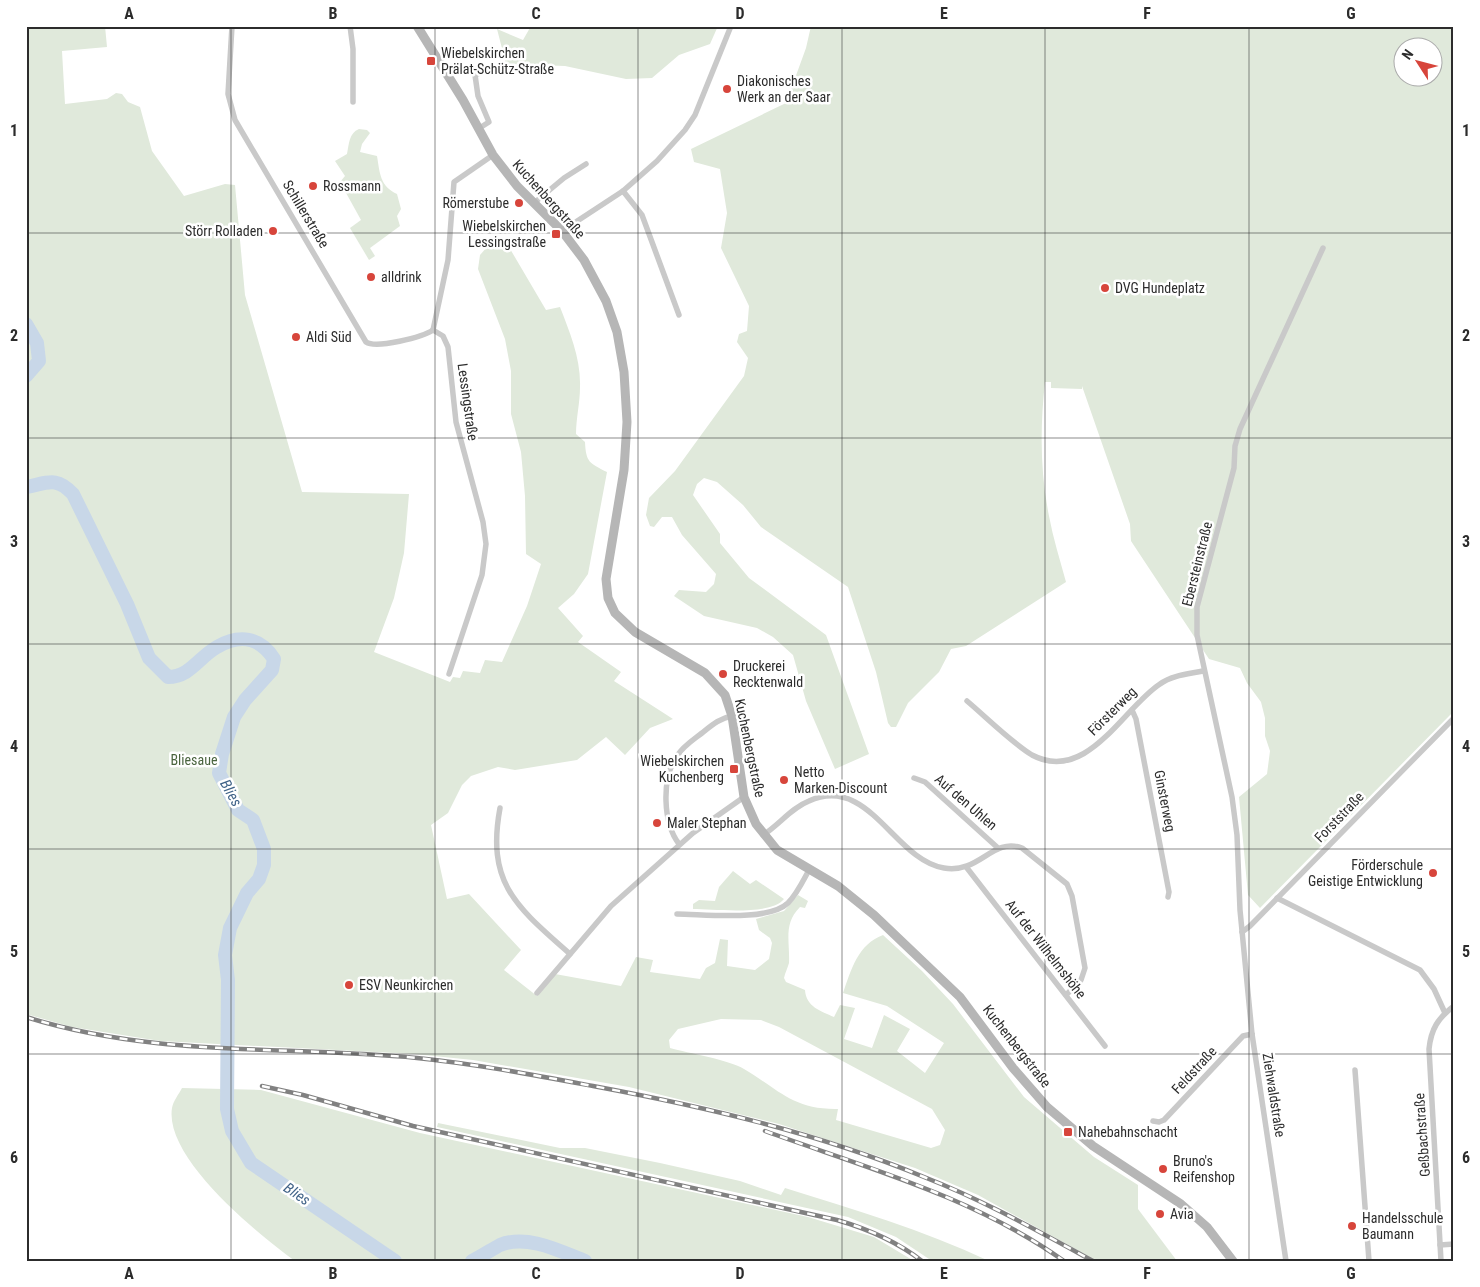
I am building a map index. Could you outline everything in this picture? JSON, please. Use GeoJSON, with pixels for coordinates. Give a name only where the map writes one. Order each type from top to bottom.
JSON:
{"type":"FeatureCollection","features":[{"type":"Feature","properties":{"kind":"main road","name":"Kuchenbergstraße"},"geometry":{"type":"LineString","coordinates":[[417,26],[493,155],[534,203],[562,231],[584,260],[606,301],[617,332],[624,372],[627,442],[606,579],[608,598],[615,613],[627,626],[712,679],[724,695],[732,716],[744,797],[763,835],[777,850],[838,886],[860,902],[936,972],[971,1010],[1012,1068],[1047,1107],[1100,1152],[1181,1204],[1207,1227],[1233,1261]]}},
{"type":"Feature","properties":{"kind":"street","name":"Schillerstraße"},"geometry":{"type":"LineString","coordinates":[[232,26],[228,94],[235,120],[366,342],[375,346],[425,335],[432,330]]}},
{"type":"Feature","properties":{"kind":"street"},"geometry":{"type":"LineString","coordinates":[[350,26],[354,49],[353,102]]}},
{"type":"Feature","properties":{"kind":"street"},"geometry":{"type":"LineString","coordinates":[[562,231],[623,191],[657,161],[691,123],[731,26]]}},
{"type":"Feature","properties":{"kind":"street"},"geometry":{"type":"LineString","coordinates":[[478,128],[488,122],[478,96],[475,74],[502,65]]}},
{"type":"Feature","properties":{"kind":"street"},"geometry":{"type":"LineString","coordinates":[[432,330],[448,260],[454,182],[493,155]]}},
{"type":"Feature","properties":{"kind":"street"},"geometry":{"type":"LineString","coordinates":[[534,203],[564,178],[586,164]]}},
{"type":"Feature","properties":{"kind":"street"},"geometry":{"type":"LineString","coordinates":[[623,191],[642,215],[679,314]]}},
{"type":"Feature","properties":{"kind":"street","name":"Ebersteinstraße"},"geometry":{"type":"LineString","coordinates":[[1242,932],[1237,835],[1232,797],[1203,671],[1197,635],[1197,607],[1234,468],[1235,446],[1249,406],[1323,248]]}},
{"type":"Feature","properties":{"kind":"street","name":"Lessingstraße"},"geometry":{"type":"LineString","coordinates":[[432,330],[443,336],[448,348],[456,422],[483,522],[486,544],[482,575],[449,674]]}},
{"type":"Feature","properties":{"kind":"street","name":"Försterweg"},"geometry":{"type":"LineString","coordinates":[[967,701],[1030,754],[1054,761],[1070,760],[1088,751],[1132,710],[1151,689],[1162,682],[1203,671]]}},
{"type":"Feature","properties":{"kind":"street","name":"Ginsterweg"},"geometry":{"type":"LineString","coordinates":[[1132,710],[1136,719],[1160,838],[1169,892],[1168,897]]}},
{"type":"Feature","properties":{"kind":"street"},"geometry":{"type":"LineString","coordinates":[[679,844],[670,830],[666,817],[671,766],[685,746],[716,721],[732,716]]}},
{"type":"Feature","properties":{"kind":"street","name":"Forststraße"},"geometry":{"type":"LineString","coordinates":[[1242,932],[1454,718]]}},
{"type":"Feature","properties":{"kind":"street","name":"Auf den Uhlen"},"geometry":{"type":"LineString","coordinates":[[914,778],[925,782],[998,848]]}},
{"type":"Feature","properties":{"kind":"street"},"geometry":{"type":"LineString","coordinates":[[763,835],[799,806],[824,796],[844,797],[870,813],[931,864],[946,869],[967,868]]}},
{"type":"Feature","properties":{"kind":"street"},"geometry":{"type":"LineString","coordinates":[[537,994],[611,906],[679,844],[744,797]]}},
{"type":"Feature","properties":{"kind":"street"},"geometry":{"type":"LineString","coordinates":[[500,808],[495,849],[496,860],[504,882],[528,915],[570,954]]}},
{"type":"Feature","properties":{"kind":"street","name":"Auf den Uhlen"},"geometry":{"type":"LineString","coordinates":[[967,868],[998,848],[1015,845],[1022,848],[1062,879],[1070,890],[1085,968],[1081,980],[1066,995]]}},
{"type":"Feature","properties":{"kind":"street","name":"Auf der Wilhelmshöhe"},"geometry":{"type":"LineString","coordinates":[[967,868],[1105,1046]]}},
{"type":"Feature","properties":{"kind":"street"},"geometry":{"type":"LineString","coordinates":[[677,914],[752,914],[777,910],[788,903],[809,870]]}},
{"type":"Feature","properties":{"kind":"street"},"geometry":{"type":"LineString","coordinates":[[1277,898],[1420,970],[1434,989],[1445,1013]]}},
{"type":"Feature","properties":{"kind":"street","name":"Ziehwaldstraße"},"geometry":{"type":"LineString","coordinates":[[1242,932],[1252,1034],[1286,1261]]}},
{"type":"Feature","properties":{"kind":"street","name":"Geßbachstraße"},"geometry":{"type":"LineString","coordinates":[[1441,1261],[1429,1048],[1430,1035],[1435,1024],[1454,1006]]}},
{"type":"Feature","properties":{"kind":"street","name":"Feldstraße"},"geometry":{"type":"LineString","coordinates":[[1153,1121],[1159,1122],[1164,1120],[1243,1036],[1252,1034]]}},
{"type":"Feature","properties":{"kind":"street"},"geometry":{"type":"LineString","coordinates":[[1355,1070],[1369,1261]]}},
{"type":"Feature","properties":{"kind":"street"},"geometry":{"type":"LineString","coordinates":[[1440,1245],[1454,1244]]}},
{"type":"Feature","properties":{"kind":"green space","name":"Bliesaue"},"geometry":{"type":"Polygon","coordinates":[[[26,26],[105,26],[107,47],[62,51],[65,104],[107,99],[116,93],[122,94],[128,102],[140,107],[152,151],[184,196],[225,184],[235,185],[245,295],[302,492],[409,494],[404,553],[394,598],[374,652],[450,682],[453,677],[460,678],[463,671],[480,673],[485,660],[502,662],[527,606],[541,564],[526,554],[525,496],[521,452],[511,414],[511,371],[505,339],[478,269],[480,255],[487,247],[506,242],[546,310],[560,307],[579,366],[580,393],[576,434],[585,442],[586,454],[590,461],[607,472],[588,574],[574,594],[558,608],[583,636],[578,642],[621,672],[614,681],[673,719],[650,728],[625,755],[606,737],[577,760],[515,770],[498,767],[471,776],[462,785],[448,813],[431,825],[447,899],[469,894],[521,950],[504,970],[537,996],[555,974],[621,986],[636,957],[653,960],[650,972],[700,979],[706,968],[715,963],[720,939],[728,940],[727,966],[755,970],[769,959],[772,943],[770,938],[759,930],[756,919],[784,911],[798,895],[808,901],[805,908],[800,907],[795,913],[789,926],[789,963],[784,978],[786,982],[805,990],[808,1001],[815,1008],[834,1017],[840,1005],[855,1008],[844,1039],[872,1048],[884,1015],[910,1029],[897,1051],[925,1073],[944,1043],[887,1006],[843,993],[861,951],[874,939],[883,935],[922,971],[953,1004],[1024,1097],[1094,1157],[1138,1185],[1138,1209],[1177,1261],[1097,1261],[978,1195],[915,1168],[779,1124],[629,1087],[473,1060],[414,1054],[160,1041],[72,1027],[26,1014],[26,26]],[[721,1019],[678,1029],[669,1040],[670,1048],[738,1066],[797,1102],[809,1106],[838,1109],[836,1120],[931,1148],[940,1145],[945,1130],[932,1109],[779,1027],[761,1020],[721,1019]]]}},
{"type":"Feature","properties":{"kind":"green space"},"geometry":{"type":"Polygon","coordinates":[[[531,26],[644,26],[653,29],[656,26],[718,26],[710,44],[679,55],[652,78],[626,79],[565,66],[506,64],[497,29],[523,40],[531,26]]]}},
{"type":"Feature","properties":{"kind":"green space"},"geometry":{"type":"Polygon","coordinates":[[[811,26],[1454,26],[1454,711],[1260,908],[1248,895],[1239,797],[1267,774],[1270,751],[1265,736],[1265,718],[1261,702],[1247,683],[1240,668],[1209,659],[1131,541],[1130,524],[1082,386],[1082,389],[1051,388],[1051,382],[1045,382],[1043,399],[1042,449],[1046,499],[1066,582],[966,646],[951,649],[939,672],[908,703],[896,727],[891,727],[888,723],[876,672],[848,587],[761,527],[743,505],[717,482],[704,478],[697,484],[693,495],[720,534],[720,543],[749,578],[826,635],[869,754],[835,769],[806,701],[793,655],[773,637],[757,628],[704,616],[674,596],[679,590],[706,592],[714,584],[716,574],[682,535],[672,517],[662,517],[654,527],[650,526],[646,515],[649,498],[675,471],[744,376],[748,358],[737,342],[739,334],[747,331],[749,306],[721,248],[727,213],[720,169],[694,162],[691,149],[786,103],[806,48],[811,26]]]}},
{"type":"Feature","properties":{"kind":"green space"},"geometry":{"type":"Polygon","coordinates":[[[359,129],[367,130],[370,133],[362,144],[360,152],[377,156],[382,179],[391,191],[397,194],[401,209],[397,216],[400,226],[370,248],[375,256],[369,260],[350,228],[361,220],[340,182],[345,176],[335,161],[347,154],[351,136],[359,129]]]}},
{"type":"Feature","properties":{"kind":"green space"},"geometry":{"type":"Polygon","coordinates":[[[733,871],[750,884],[756,880],[784,899],[767,908],[755,910],[693,909],[693,904],[699,900],[715,901],[719,887],[733,871]]]}},
{"type":"Feature","properties":{"kind":"green space"},"geometry":{"type":"Polygon","coordinates":[[[182,1088],[261,1090],[420,1133],[808,1217],[874,1237],[914,1261],[295,1261],[259,1233],[217,1193],[198,1171],[183,1149],[173,1128],[172,1108],[182,1088]]]}},
{"type":"Feature","properties":{"kind":"green space"},"geometry":{"type":"Polygon","coordinates":[[[438,1123],[560,1148],[585,1148],[660,1163],[740,1181],[781,1195],[785,1188],[913,1230],[989,1261],[932,1261],[896,1237],[848,1217],[437,1127],[438,1123]]]}},
{"type":"Feature","properties":{"kind":"waterway","name":"Blies"},"geometry":{"type":"LineString","coordinates":[[26,324],[37,343],[39,361],[26,376]]}},
{"type":"Feature","properties":{"kind":"waterway","name":"Blies"},"geometry":{"type":"LineString","coordinates":[[26,487],[51,482],[62,485],[73,494],[127,604],[149,658],[168,677],[182,674],[211,651],[233,640],[241,639],[256,642],[274,659],[272,670],[245,700],[234,717],[222,754],[219,773],[238,810],[253,820],[264,849],[264,865],[259,879],[247,893],[230,928],[225,955],[228,980],[227,1109],[232,1131],[251,1163],[395,1261]]}},
{"type":"Feature","properties":{"kind":"waterway","name":"Blies"},"geometry":{"type":"LineString","coordinates":[[472,1261],[500,1245],[521,1241],[543,1245],[585,1261]]}},
{"type":"Feature","properties":{"kind":"railway"},"geometry":{"type":"LineString","coordinates":[[26,1017],[75,1030],[172,1045],[367,1054],[461,1063],[593,1086],[719,1112],[802,1134],[884,1161],[989,1206],[1093,1261]]}},
{"type":"Feature","properties":{"kind":"railway"},"geometry":{"type":"LineString","coordinates":[[262,1086],[303,1095],[413,1126],[837,1220],[881,1236],[902,1247],[922,1261]]}},
{"type":"Feature","properties":{"kind":"railway"},"geometry":{"type":"LineString","coordinates":[[765,1131],[957,1201],[994,1219],[1064,1261]]}},
{"type":"Feature","properties":{"kind":"place","name":"Wiebelskirchen Prälat-Schütz-Straße"},"geometry":{"type":"Point","coordinates":[431,61]}},
{"type":"Feature","properties":{"kind":"place","name":"Diakonisches Werk an der Saar"},"geometry":{"type":"Point","coordinates":[727,89]}},
{"type":"Feature","properties":{"kind":"place","name":"Rossmann"},"geometry":{"type":"Point","coordinates":[313,186]}},
{"type":"Feature","properties":{"kind":"place","name":"Römerstube"},"geometry":{"type":"Point","coordinates":[519,203]}},
{"type":"Feature","properties":{"kind":"place","name":"Störr Rolladen"},"geometry":{"type":"Point","coordinates":[273,231]}},
{"type":"Feature","properties":{"kind":"place","name":"Wiebelskirchen Lessingstraße"},"geometry":{"type":"Point","coordinates":[556,234]}},
{"type":"Feature","properties":{"kind":"place","name":"alldrink"},"geometry":{"type":"Point","coordinates":[371,277]}},
{"type":"Feature","properties":{"kind":"place","name":"DVG Hundeplatz"},"geometry":{"type":"Point","coordinates":[1105,288]}},
{"type":"Feature","properties":{"kind":"place","name":"Aldi Süd"},"geometry":{"type":"Point","coordinates":[296,337]}},
{"type":"Feature","properties":{"kind":"place","name":"Druckerei Recktenwald"},"geometry":{"type":"Point","coordinates":[723,674]}},
{"type":"Feature","properties":{"kind":"place","name":"Wiebelskirchen Kuchenberg"},"geometry":{"type":"Point","coordinates":[734,769]}},
{"type":"Feature","properties":{"kind":"place","name":"Netto Marken-Discount"},"geometry":{"type":"Point","coordinates":[784,780]}},
{"type":"Feature","properties":{"kind":"place","name":"Maler Stephan"},"geometry":{"type":"Point","coordinates":[657,823]}},
{"type":"Feature","properties":{"kind":"place","name":"Förderschule Geistige Entwicklung"},"geometry":{"type":"Point","coordinates":[1433,873]}},
{"type":"Feature","properties":{"kind":"place","name":"ESV Neunkirchen"},"geometry":{"type":"Point","coordinates":[349,985]}},
{"type":"Feature","properties":{"kind":"place","name":"Nahebahnschacht"},"geometry":{"type":"Point","coordinates":[1068,1132]}},
{"type":"Feature","properties":{"kind":"place","name":"Bruno's Reifenshop"},"geometry":{"type":"Point","coordinates":[1163,1169]}},
{"type":"Feature","properties":{"kind":"place","name":"Avia"},"geometry":{"type":"Point","coordinates":[1160,1214]}},
{"type":"Feature","properties":{"kind":"place","name":"Handelsschule Baumann"},"geometry":{"type":"Point","coordinates":[1352,1226]}}]}
